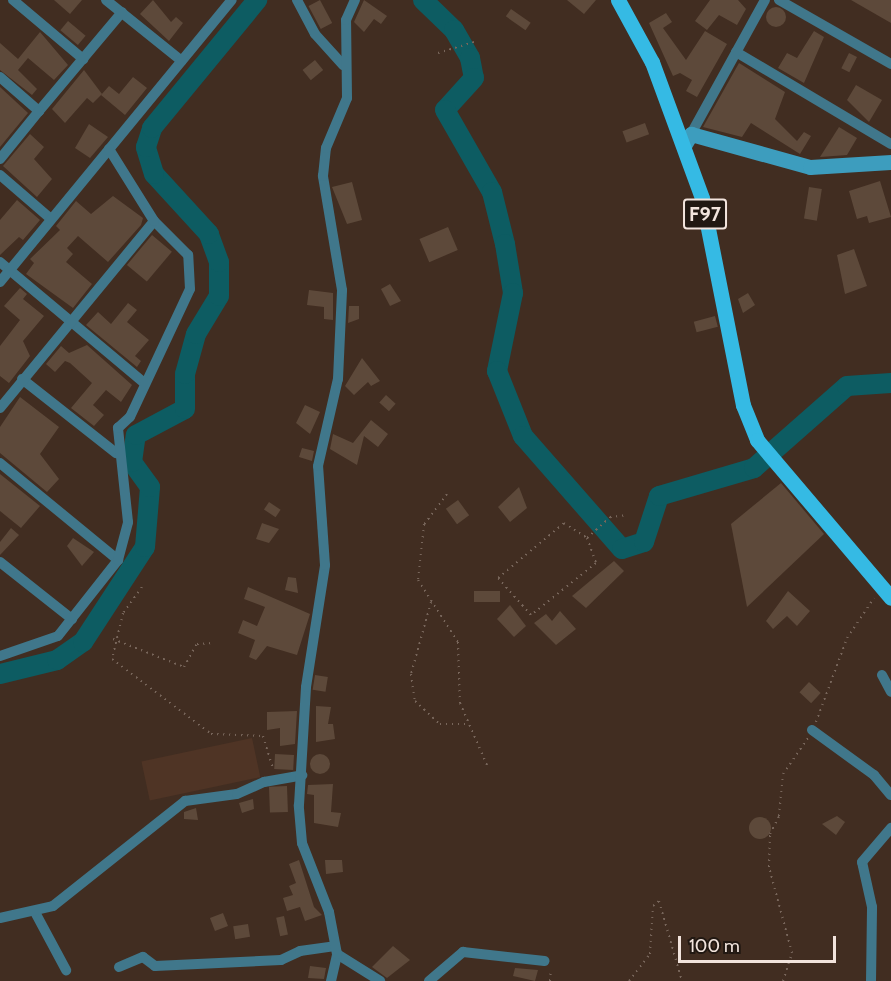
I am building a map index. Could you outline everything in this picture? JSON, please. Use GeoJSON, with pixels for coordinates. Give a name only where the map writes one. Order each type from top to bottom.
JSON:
{"type":"FeatureCollection","features":[{"type":"Feature","properties":{"kind":"main road","name":"F97"},"geometry":{"type":"LineString","coordinates":[[618,0],[641,37],[688,139],[743,405],[757,440],[784,476],[886,593]]}},
{"type":"Feature","properties":{"kind":"main road"},"geometry":{"type":"LineString","coordinates":[[688,139],[810,167],[891,162]]}},
{"type":"Feature","properties":{"kind":"street"},"geometry":{"type":"LineString","coordinates":[[13,0],[83,59]]}},
{"type":"Feature","properties":{"kind":"street"},"geometry":{"type":"LineString","coordinates":[[106,0],[182,61]]}},
{"type":"Feature","properties":{"kind":"street"},"geometry":{"type":"LineString","coordinates":[[0,282],[231,0]]}},
{"type":"Feature","properties":{"kind":"street"},"geometry":{"type":"LineString","coordinates":[[297,0],[343,65]]}},
{"type":"Feature","properties":{"kind":"street"},"geometry":{"type":"LineString","coordinates":[[331,981],[336,950],[329,912],[302,843],[302,775],[306,687],[325,565],[318,466],[338,379],[342,290],[323,176],[326,148],[346,98],[343,65],[346,20],[355,0]]}},
{"type":"Feature","properties":{"kind":"street"},"geometry":{"type":"LineString","coordinates":[[779,0],[891,64]]}},
{"type":"Feature","properties":{"kind":"street"},"geometry":{"type":"LineString","coordinates":[[688,139],[736,52],[760,2]]}},
{"type":"Feature","properties":{"kind":"street"},"geometry":{"type":"LineString","coordinates":[[0,159],[122,12]]}},
{"type":"Feature","properties":{"kind":"street"},"geometry":{"type":"LineString","coordinates":[[736,52],[891,144]]}},
{"type":"Feature","properties":{"kind":"street"},"geometry":{"type":"LineString","coordinates":[[0,77],[39,111]]}},
{"type":"Feature","properties":{"kind":"street"},"geometry":{"type":"LineString","coordinates":[[0,656],[58,636],[118,560],[128,522],[116,453],[118,428],[130,417],[143,382],[185,299],[192,272],[188,255],[154,220],[109,149]]}},
{"type":"Feature","properties":{"kind":"street"},"geometry":{"type":"LineString","coordinates":[[0,175],[51,219]]}},
{"type":"Feature","properties":{"kind":"street"},"geometry":{"type":"LineString","coordinates":[[0,408],[69,320],[154,220]]}},
{"type":"Feature","properties":{"kind":"street"},"geometry":{"type":"LineString","coordinates":[[0,261],[143,382]]}},
{"type":"Feature","properties":{"kind":"street"},"geometry":{"type":"LineString","coordinates":[[22,379],[116,453]]}},
{"type":"Feature","properties":{"kind":"street"},"geometry":{"type":"LineString","coordinates":[[0,463],[118,560]]}},
{"type":"Feature","properties":{"kind":"street"},"geometry":{"type":"LineString","coordinates":[[0,562],[72,619]]}},
{"type":"Feature","properties":{"kind":"street"},"geometry":{"type":"LineString","coordinates":[[882,675],[891,692]]}},
{"type":"Feature","properties":{"kind":"street"},"geometry":{"type":"LineString","coordinates":[[812,730],[874,775],[891,795]]}},
{"type":"Feature","properties":{"kind":"street"},"geometry":{"type":"LineString","coordinates":[[0,918],[36,914],[93,879],[185,801],[237,794],[272,781],[302,775]]}},
{"type":"Feature","properties":{"kind":"street"},"geometry":{"type":"LineString","coordinates":[[871,981],[872,907],[862,862],[891,828]]}},
{"type":"Feature","properties":{"kind":"street"},"geometry":{"type":"LineString","coordinates":[[36,914],[66,970]]}},
{"type":"Feature","properties":{"kind":"street"},"geometry":{"type":"LineString","coordinates":[[119,968],[143,957],[155,966],[281,960],[336,950],[380,981]]}},
{"type":"Feature","properties":{"kind":"street"},"geometry":{"type":"LineString","coordinates":[[429,981],[463,952],[545,960]]}},
{"type":"Feature","properties":{"kind":"path"},"geometry":{"type":"LineString","coordinates":[[438,53],[474,42]]}},
{"type":"Feature","properties":{"kind":"path"},"geometry":{"type":"LineString","coordinates":[[447,494],[424,524],[419,544],[418,580],[458,642],[463,662],[456,684],[468,724],[487,765]]}},
{"type":"Feature","properties":{"kind":"path"},"geometry":{"type":"LineString","coordinates":[[586,538],[610,517],[627,515]]}},
{"type":"Feature","properties":{"kind":"path"},"geometry":{"type":"LineString","coordinates":[[564,523],[586,538],[596,563],[531,615],[498,578],[564,523]]}},
{"type":"Feature","properties":{"kind":"path"},"geometry":{"type":"LineString","coordinates":[[142,587],[113,639],[112,659],[143,679],[173,710],[197,719],[211,734],[263,736],[272,750],[272,781]]}},
{"type":"Feature","properties":{"kind":"path"},"geometry":{"type":"LineString","coordinates":[[783,981],[792,953],[770,867],[770,834],[779,816],[783,774],[812,730],[848,638],[886,593]]}},
{"type":"Feature","properties":{"kind":"path"},"geometry":{"type":"LineString","coordinates":[[431,602],[411,674],[415,701],[440,724],[468,724]]}},
{"type":"Feature","properties":{"kind":"path"},"geometry":{"type":"LineString","coordinates":[[113,639],[184,667],[197,644],[212,643]]}},
{"type":"Feature","properties":{"kind":"path"},"geometry":{"type":"LineString","coordinates":[[629,981],[650,954],[653,906],[660,901],[682,981]]}},
{"type":"Feature","properties":{"kind":"shaded area"},"geometry":{"type":"Polygon","coordinates":[[[252,738],[260,777],[150,801],[141,761],[252,738]]]}},
{"type":"Feature","properties":{"kind":"building"},"geometry":{"type":"Polygon","coordinates":[[[54,0],[82,0],[70,14],[54,0]]]}},
{"type":"Feature","properties":{"kind":"building"},"geometry":{"type":"Polygon","coordinates":[[[153,0],[171,22],[176,17],[183,23],[169,41],[140,14],[153,0]]]}},
{"type":"Feature","properties":{"kind":"building"},"geometry":{"type":"Polygon","coordinates":[[[320,0],[332,23],[321,29],[309,6],[320,0]]]}},
{"type":"Feature","properties":{"kind":"building"},"geometry":{"type":"Polygon","coordinates":[[[364,0],[387,16],[381,24],[374,19],[364,32],[354,22],[364,0]]]}},
{"type":"Feature","properties":{"kind":"building"},"geometry":{"type":"Polygon","coordinates":[[[567,0],[596,0],[584,14],[567,0]]]}},
{"type":"Feature","properties":{"kind":"building"},"geometry":{"type":"Polygon","coordinates":[[[710,0],[738,0],[746,9],[737,25],[719,15],[707,30],[695,21],[710,0]]]}},
{"type":"Feature","properties":{"kind":"building"},"geometry":{"type":"Polygon","coordinates":[[[851,0],[891,0],[891,23],[851,0]]]}},
{"type":"Feature","properties":{"kind":"building"},"geometry":{"type":"Polygon","coordinates":[[[772,7],[780,7],[786,13],[786,21],[780,27],[772,27],[766,21],[766,13],[772,7]]]}},
{"type":"Feature","properties":{"kind":"building"},"geometry":{"type":"Polygon","coordinates":[[[511,9],[531,23],[525,30],[506,16],[511,9]]]}},
{"type":"Feature","properties":{"kind":"building"},"geometry":{"type":"Polygon","coordinates":[[[666,13],[672,22],[663,28],[686,60],[705,31],[727,44],[697,97],[686,91],[692,80],[680,73],[673,76],[649,23],[666,13]]]}},
{"type":"Feature","properties":{"kind":"building"},"geometry":{"type":"Polygon","coordinates":[[[68,21],[86,36],[78,45],[60,30],[68,21]]]}},
{"type":"Feature","properties":{"kind":"building"},"geometry":{"type":"Polygon","coordinates":[[[814,31],[824,37],[804,83],[778,68],[787,53],[797,58],[814,31]]]}},
{"type":"Feature","properties":{"kind":"building"},"geometry":{"type":"Polygon","coordinates":[[[40,32],[68,65],[54,80],[28,58],[18,70],[37,89],[32,95],[0,70],[0,43],[18,59],[40,32]]]}},
{"type":"Feature","properties":{"kind":"building"},"geometry":{"type":"Polygon","coordinates":[[[849,53],[857,57],[849,72],[841,68],[849,53]]]}},
{"type":"Feature","properties":{"kind":"building"},"geometry":{"type":"Polygon","coordinates":[[[315,60],[323,70],[311,80],[303,70],[315,60]]]}},
{"type":"Feature","properties":{"kind":"building"},"geometry":{"type":"Polygon","coordinates":[[[739,63],[785,92],[775,119],[797,141],[804,132],[811,136],[800,154],[751,123],[742,137],[703,127],[739,63]]]}},
{"type":"Feature","properties":{"kind":"building"},"geometry":{"type":"Polygon","coordinates":[[[84,70],[102,94],[93,103],[87,98],[65,123],[52,109],[84,70]]]}},
{"type":"Feature","properties":{"kind":"building"},"geometry":{"type":"Polygon","coordinates":[[[133,77],[147,88],[125,115],[101,95],[109,86],[119,94],[133,77]]]}},
{"type":"Feature","properties":{"kind":"building"},"geometry":{"type":"Polygon","coordinates":[[[856,85],[882,100],[869,122],[847,100],[856,85]]]}},
{"type":"Feature","properties":{"kind":"building"},"geometry":{"type":"Polygon","coordinates":[[[0,87],[28,113],[0,147],[0,87]]]}},
{"type":"Feature","properties":{"kind":"building"},"geometry":{"type":"Polygon","coordinates":[[[645,123],[649,134],[627,142],[622,131],[645,123]]]}},
{"type":"Feature","properties":{"kind":"building"},"geometry":{"type":"Polygon","coordinates":[[[89,124],[108,137],[90,158],[75,148],[89,124]]]}},
{"type":"Feature","properties":{"kind":"building"},"geometry":{"type":"Polygon","coordinates":[[[839,127],[857,138],[847,155],[820,157],[839,127]]]}},
{"type":"Feature","properties":{"kind":"building"},"geometry":{"type":"Polygon","coordinates":[[[30,134],[44,147],[34,159],[52,179],[37,197],[3,166],[30,134]]]}},
{"type":"Feature","properties":{"kind":"building"},"geometry":{"type":"Polygon","coordinates":[[[880,181],[891,217],[869,223],[867,216],[857,219],[849,191],[880,181]]]}},
{"type":"Feature","properties":{"kind":"building"},"geometry":{"type":"Polygon","coordinates":[[[352,182],[362,220],[347,224],[332,187],[352,182]]]}},
{"type":"Feature","properties":{"kind":"building"},"geometry":{"type":"Polygon","coordinates":[[[809,187],[822,189],[817,221],[804,219],[809,187]]]}},
{"type":"Feature","properties":{"kind":"building"},"geometry":{"type":"Polygon","coordinates":[[[113,196],[143,218],[141,225],[108,262],[78,236],[67,248],[73,254],[66,262],[92,284],[73,308],[26,274],[34,263],[30,259],[60,230],[56,226],[76,201],[91,214],[113,196]]]}},
{"type":"Feature","properties":{"kind":"building"},"geometry":{"type":"Polygon","coordinates":[[[17,200],[40,220],[23,240],[19,237],[0,255],[0,220],[17,200]]]}},
{"type":"Feature","properties":{"kind":"building"},"geometry":{"type":"Polygon","coordinates":[[[448,227],[458,250],[429,262],[419,239],[448,227]]]}},
{"type":"Feature","properties":{"kind":"building"},"geometry":{"type":"Polygon","coordinates":[[[152,235],[172,252],[147,282],[127,265],[152,235]]]}},
{"type":"Feature","properties":{"kind":"building"},"geometry":{"type":"Polygon","coordinates":[[[854,249],[867,286],[845,294],[837,255],[854,249]]]}},
{"type":"Feature","properties":{"kind":"building"},"geometry":{"type":"Polygon","coordinates":[[[390,284],[401,301],[390,306],[381,289],[390,284]]]}},
{"type":"Feature","properties":{"kind":"building"},"geometry":{"type":"Polygon","coordinates":[[[20,288],[27,294],[23,299],[44,316],[23,341],[30,356],[9,383],[0,376],[0,346],[20,320],[4,306],[20,288]]]}},
{"type":"Feature","properties":{"kind":"building"},"geometry":{"type":"Polygon","coordinates":[[[309,290],[333,293],[333,320],[324,319],[324,307],[307,305],[309,290]]]}},
{"type":"Feature","properties":{"kind":"building"},"geometry":{"type":"Polygon","coordinates":[[[748,293],[755,305],[743,313],[738,299],[748,293]]]}},
{"type":"Feature","properties":{"kind":"building"},"geometry":{"type":"Polygon","coordinates":[[[128,303],[137,310],[127,322],[149,340],[135,356],[141,361],[137,367],[86,325],[98,312],[111,324],[128,303]]]}},
{"type":"Feature","properties":{"kind":"building"},"geometry":{"type":"Polygon","coordinates":[[[349,306],[359,306],[359,319],[348,323],[349,306]]]}},
{"type":"Feature","properties":{"kind":"building"},"geometry":{"type":"Polygon","coordinates":[[[715,316],[718,327],[697,332],[694,322],[715,316]]]}},
{"type":"Feature","properties":{"kind":"building"},"geometry":{"type":"Polygon","coordinates":[[[87,345],[132,385],[121,402],[106,390],[93,405],[104,415],[94,426],[71,408],[92,383],[70,363],[65,361],[55,372],[46,364],[61,346],[69,353],[87,345]]]}},
{"type":"Feature","properties":{"kind":"building"},"geometry":{"type":"Polygon","coordinates":[[[362,358],[380,381],[371,386],[368,382],[354,395],[345,386],[362,358]]]}},
{"type":"Feature","properties":{"kind":"building"},"geometry":{"type":"Polygon","coordinates":[[[386,395],[396,404],[389,411],[379,402],[386,395]]]}},
{"type":"Feature","properties":{"kind":"building"},"geometry":{"type":"Polygon","coordinates":[[[20,397],[59,427],[40,454],[59,479],[47,492],[0,453],[0,427],[20,397]]]}},
{"type":"Feature","properties":{"kind":"building"},"geometry":{"type":"Polygon","coordinates":[[[305,405],[320,412],[310,434],[296,423],[305,405]]]}},
{"type":"Feature","properties":{"kind":"building"},"geometry":{"type":"Polygon","coordinates":[[[371,420],[388,434],[378,447],[364,436],[357,465],[330,449],[333,434],[353,443],[371,420]]]}},
{"type":"Feature","properties":{"kind":"building"},"geometry":{"type":"Polygon","coordinates":[[[302,448],[314,451],[312,461],[299,457],[302,448]]]}},
{"type":"Feature","properties":{"kind":"building"},"geometry":{"type":"Polygon","coordinates":[[[0,474],[40,506],[21,528],[0,511],[0,474]]]}},
{"type":"Feature","properties":{"kind":"building"},"geometry":{"type":"Polygon","coordinates":[[[781,483],[824,534],[747,607],[731,524],[781,483]]]}},
{"type":"Feature","properties":{"kind":"building"},"geometry":{"type":"Polygon","coordinates":[[[519,487],[527,508],[510,522],[498,507],[519,487]]]}},
{"type":"Feature","properties":{"kind":"building"},"geometry":{"type":"Polygon","coordinates":[[[458,500],[469,515],[457,524],[446,509],[458,500]]]}},
{"type":"Feature","properties":{"kind":"building"},"geometry":{"type":"Polygon","coordinates":[[[269,502],[281,510],[276,517],[264,509],[269,502]]]}},
{"type":"Feature","properties":{"kind":"building"},"geometry":{"type":"Polygon","coordinates":[[[262,523],[279,529],[269,543],[256,539],[262,523]]]}},
{"type":"Feature","properties":{"kind":"building"},"geometry":{"type":"Polygon","coordinates":[[[11,528],[19,535],[0,555],[0,542],[11,528]]]}},
{"type":"Feature","properties":{"kind":"building"},"geometry":{"type":"Polygon","coordinates":[[[73,538],[94,552],[82,566],[67,546],[73,538]]]}},
{"type":"Feature","properties":{"kind":"building"},"geometry":{"type":"Polygon","coordinates":[[[614,561],[624,571],[586,608],[572,596],[614,561]]]}},
{"type":"Feature","properties":{"kind":"building"},"geometry":{"type":"Polygon","coordinates":[[[288,577],[296,578],[298,593],[285,590],[288,577]]]}},
{"type":"Feature","properties":{"kind":"building"},"geometry":{"type":"Polygon","coordinates":[[[248,587],[310,614],[297,655],[267,646],[256,660],[249,657],[255,640],[238,633],[243,620],[257,626],[265,607],[244,599],[248,587]]]}},
{"type":"Feature","properties":{"kind":"building"},"geometry":{"type":"Polygon","coordinates":[[[474,591],[500,591],[500,602],[474,602],[474,591]]]}},
{"type":"Feature","properties":{"kind":"building"},"geometry":{"type":"Polygon","coordinates":[[[788,591],[810,611],[797,626],[787,616],[773,629],[766,621],[788,591]]]}},
{"type":"Feature","properties":{"kind":"building"},"geometry":{"type":"Polygon","coordinates":[[[510,605],[526,626],[514,637],[497,619],[510,605]]]}},
{"type":"Feature","properties":{"kind":"building"},"geometry":{"type":"Polygon","coordinates":[[[560,611],[576,629],[556,645],[534,623],[546,614],[552,621],[560,611]]]}},
{"type":"Feature","properties":{"kind":"building"},"geometry":{"type":"Polygon","coordinates":[[[315,675],[328,677],[325,692],[313,690],[315,675]]]}},
{"type":"Feature","properties":{"kind":"building"},"geometry":{"type":"Polygon","coordinates":[[[809,682],[821,693],[811,703],[799,692],[809,682]]]}},
{"type":"Feature","properties":{"kind":"building"},"geometry":{"type":"Polygon","coordinates":[[[316,706],[331,707],[328,724],[333,724],[335,739],[316,742],[316,706]]]}},
{"type":"Feature","properties":{"kind":"building"},"geometry":{"type":"Polygon","coordinates":[[[297,711],[295,744],[280,746],[280,728],[267,730],[267,712],[297,711]]]}},
{"type":"Feature","properties":{"kind":"building"},"geometry":{"type":"Polygon","coordinates":[[[275,754],[294,755],[293,770],[274,769],[275,754]]]}},
{"type":"Feature","properties":{"kind":"building"},"geometry":{"type":"Polygon","coordinates":[[[320,754],[327,757],[330,764],[327,771],[320,774],[313,771],[310,764],[313,757],[320,754]]]}},
{"type":"Feature","properties":{"kind":"building"},"geometry":{"type":"Polygon","coordinates":[[[333,784],[331,812],[341,813],[338,827],[314,823],[314,795],[307,794],[308,785],[333,784]]]}},
{"type":"Feature","properties":{"kind":"building"},"geometry":{"type":"Polygon","coordinates":[[[287,786],[288,812],[270,813],[269,787],[287,786]]]}},
{"type":"Feature","properties":{"kind":"building"},"geometry":{"type":"Polygon","coordinates":[[[253,799],[254,809],[242,813],[239,803],[253,799]]]}},
{"type":"Feature","properties":{"kind":"building"},"geometry":{"type":"Polygon","coordinates":[[[196,808],[198,820],[184,819],[184,812],[196,808]]]}},
{"type":"Feature","properties":{"kind":"building"},"geometry":{"type":"Polygon","coordinates":[[[837,816],[845,822],[836,835],[822,824],[837,816]]]}},
{"type":"Feature","properties":{"kind":"building"},"geometry":{"type":"Polygon","coordinates":[[[760,817],[768,820],[771,828],[768,836],[760,839],[752,836],[749,828],[752,820],[760,817]]]}},
{"type":"Feature","properties":{"kind":"building"},"geometry":{"type":"Polygon","coordinates":[[[299,860],[314,907],[322,915],[305,921],[300,907],[287,911],[283,898],[293,895],[289,886],[296,883],[289,864],[299,860]]]}},
{"type":"Feature","properties":{"kind":"building"},"geometry":{"type":"Polygon","coordinates":[[[325,860],[342,860],[343,872],[326,874],[325,860]]]}},
{"type":"Feature","properties":{"kind":"building"},"geometry":{"type":"Polygon","coordinates":[[[223,913],[228,926],[215,931],[210,918],[223,913]]]}},
{"type":"Feature","properties":{"kind":"building"},"geometry":{"type":"Polygon","coordinates":[[[284,916],[288,935],[280,936],[276,918],[284,916]]]}},
{"type":"Feature","properties":{"kind":"building"},"geometry":{"type":"Polygon","coordinates":[[[248,924],[250,937],[235,939],[233,926],[248,924]]]}},
{"type":"Feature","properties":{"kind":"building"},"geometry":{"type":"Polygon","coordinates":[[[393,946],[410,960],[387,978],[372,967],[393,946]]]}},
{"type":"Feature","properties":{"kind":"building"},"geometry":{"type":"Polygon","coordinates":[[[310,966],[326,968],[324,979],[308,978],[310,966]]]}},
{"type":"Feature","properties":{"kind":"building"},"geometry":{"type":"Polygon","coordinates":[[[515,968],[538,970],[535,981],[513,976],[515,968]]]}},
{"type":"Feature","properties":{"kind":"waterway"},"geometry":{"type":"LineString","coordinates":[[0,674],[57,660],[83,642],[145,547],[150,487],[132,462],[136,435],[185,409],[185,374],[196,334],[219,296],[219,262],[209,234],[154,174],[146,147],[152,128],[257,0]]}},
{"type":"Feature","properties":{"kind":"waterway"},"geometry":{"type":"LineString","coordinates":[[423,0],[454,30],[470,58],[474,78],[445,110],[492,192],[505,244],[513,293],[497,371],[523,436],[622,549],[644,542],[659,496],[754,468],[847,386],[891,383]]}}]}
